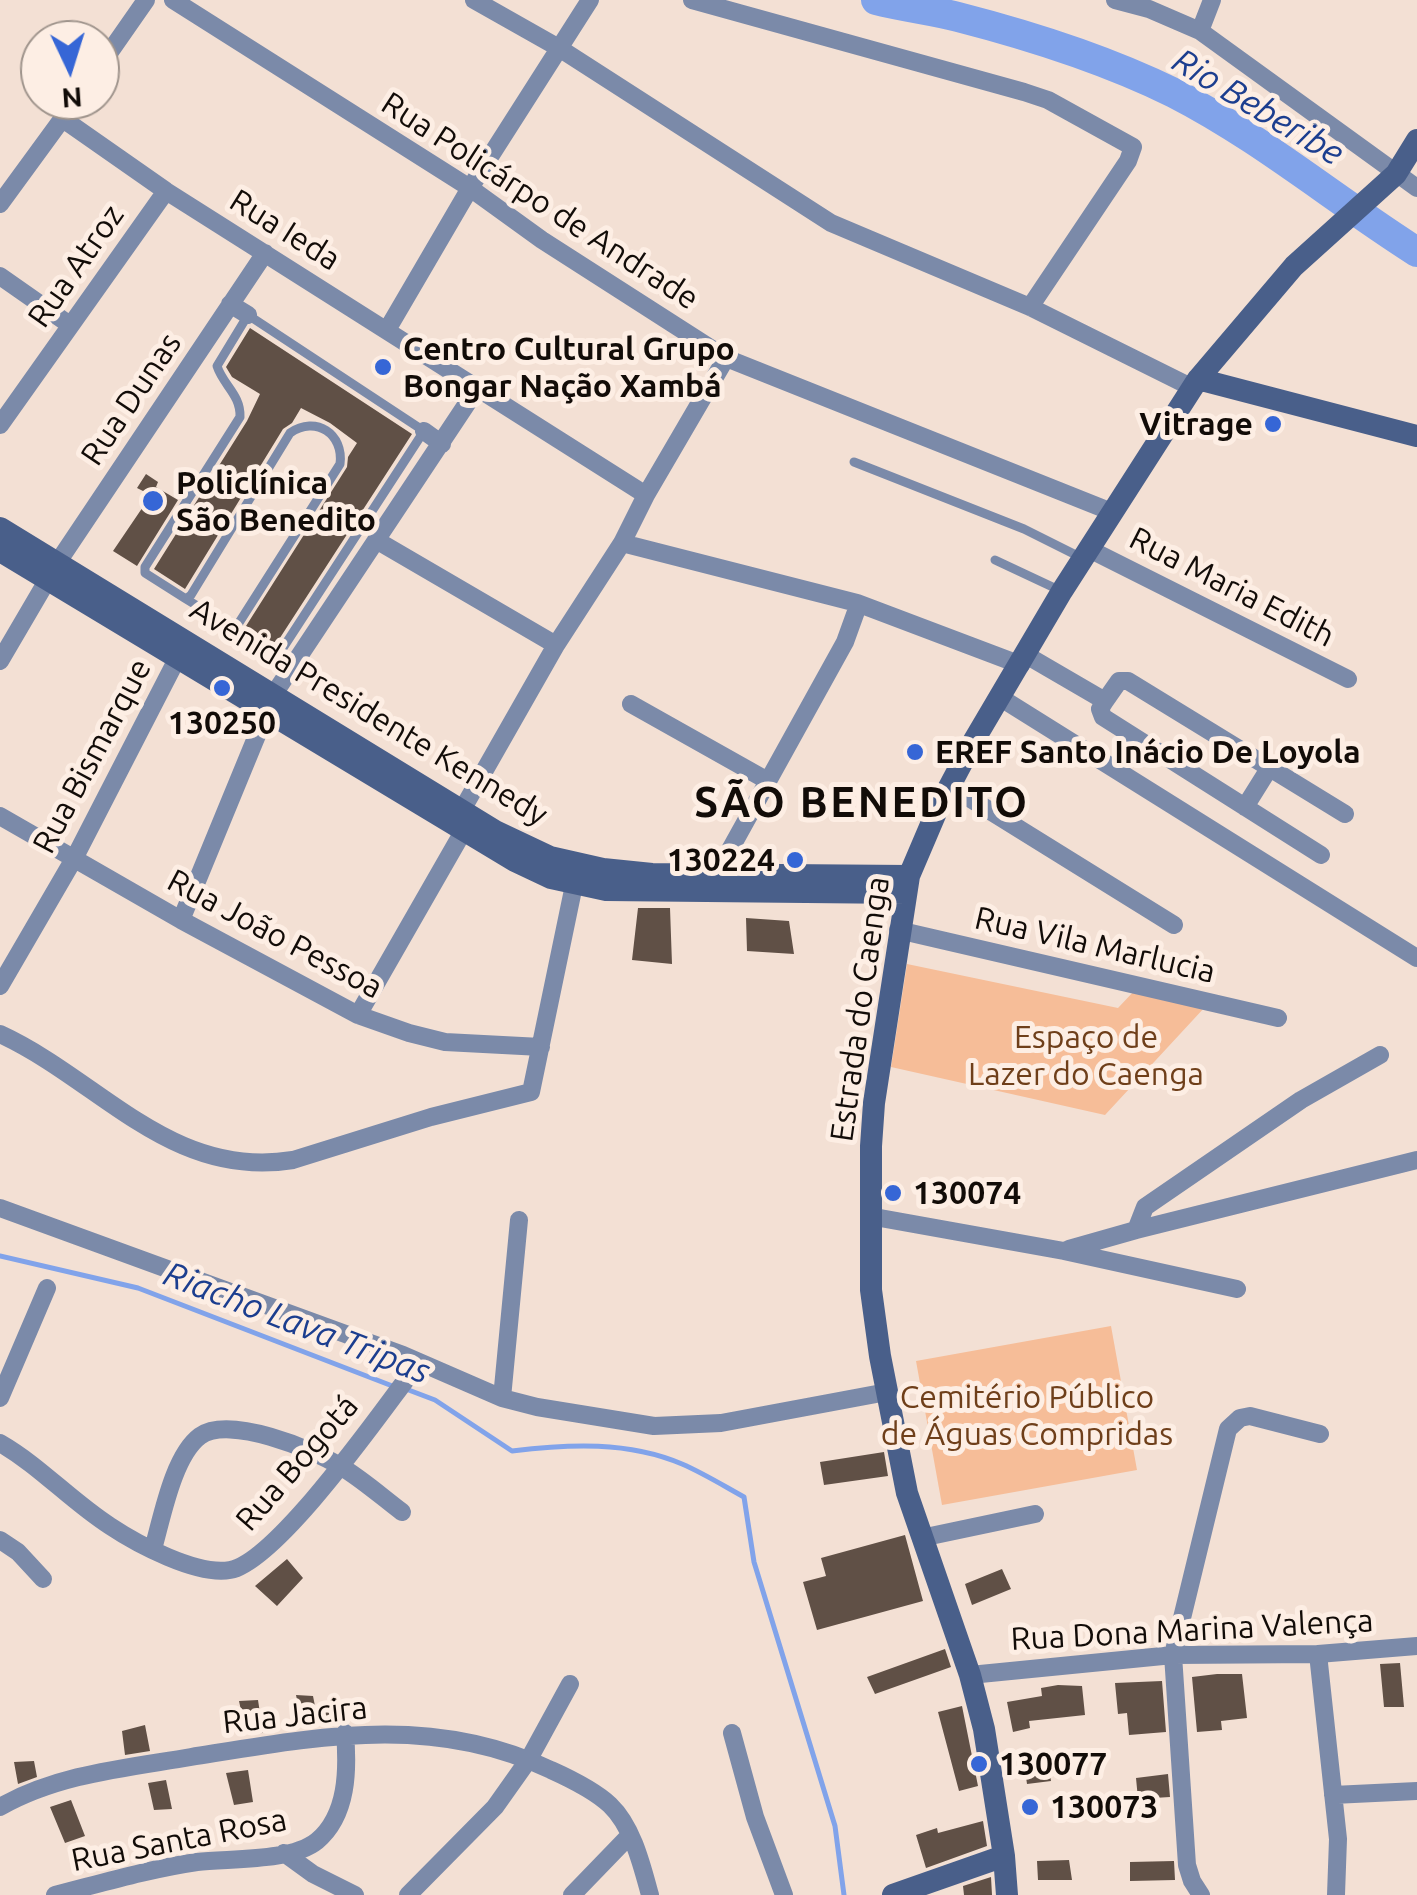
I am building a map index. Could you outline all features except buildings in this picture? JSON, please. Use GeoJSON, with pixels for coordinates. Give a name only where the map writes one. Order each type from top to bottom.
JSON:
{"type":"FeatureCollection","features":[{"type":"Feature","properties":{"kind":"main road"},"geometry":{"type":"LineString","coordinates":[[1406,165],[1417,140]]}},
{"type":"Feature","properties":{"kind":"main road","name":"Estrada do Caenga"},"geometry":{"type":"LineString","coordinates":[[1007,1895],[984,1729],[970,1675],[908,1493],[870,1290],[874,1103],[907,884],[950,786],[1062,591],[1196,384],[1294,266],[1406,165]]}},
{"type":"Feature","properties":{"kind":"main road"},"geometry":{"type":"LineString","coordinates":[[1196,384],[1417,436]]}},
{"type":"Feature","properties":{"kind":"main road","name":"Avenida Presidente Kennedy"},"geometry":{"type":"LineString","coordinates":[[0,528],[53,571],[178,657],[271,703]]}},
{"type":"Feature","properties":{"kind":"main road","name":"Avenida Presidente Kennedy"},"geometry":{"type":"LineString","coordinates":[[0,551],[53,571],[463,820],[515,861],[574,885],[641,893],[907,884]]}},
{"type":"Feature","properties":{"kind":"main road","name":"Avenida Presidente Kennedy"},"geometry":{"type":"LineString","coordinates":[[463,820],[550,856],[604,870],[907,884]]}},
{"type":"Feature","properties":{"kind":"main road"},"geometry":{"type":"LineString","coordinates":[[902,1894],[1004,1856]]}},
{"type":"Feature","properties":{"kind":"street"},"geometry":{"type":"LineString","coordinates":[[120,37],[146,0]]}},
{"type":"Feature","properties":{"kind":"street","name":"Rua Policárpo de Andrade"},"geometry":{"type":"LineString","coordinates":[[173,0],[470,188],[542,240],[726,358],[1112,512]]}},
{"type":"Feature","properties":{"kind":"street"},"geometry":{"type":"LineString","coordinates":[[474,0],[559,48],[831,223],[1196,384]]}},
{"type":"Feature","properties":{"kind":"street"},"geometry":{"type":"LineString","coordinates":[[388,330],[470,188],[590,0]]}},
{"type":"Feature","properties":{"kind":"street"},"geometry":{"type":"LineString","coordinates":[[692,0],[1048,100],[1130,145],[1128,161],[1030,308]]}},
{"type":"Feature","properties":{"kind":"street"},"geometry":{"type":"LineString","coordinates":[[1115,0],[1200,31],[1406,165],[1417,188]]}},
{"type":"Feature","properties":{"kind":"street"},"geometry":{"type":"LineString","coordinates":[[1200,31],[1212,0]]}},
{"type":"Feature","properties":{"kind":"street"},"geometry":{"type":"LineString","coordinates":[[0,204],[62,120]]}},
{"type":"Feature","properties":{"kind":"street","name":"Rua Ieda"},"geometry":{"type":"LineString","coordinates":[[64,120],[166,191],[646,495]]}},
{"type":"Feature","properties":{"kind":"street","name":"Rua Atroz"},"geometry":{"type":"LineString","coordinates":[[0,424],[166,191]]}},
{"type":"Feature","properties":{"kind":"street","name":"Rua Dunas"},"geometry":{"type":"LineString","coordinates":[[0,661],[53,571],[265,254]]}},
{"type":"Feature","properties":{"kind":"street"},"geometry":{"type":"LineString","coordinates":[[0,276],[70,325]]}},
{"type":"Feature","properties":{"kind":"street"},"geometry":{"type":"LineString","coordinates":[[230,304],[248,315]]}},
{"type":"Feature","properties":{"kind":"street"},"geometry":{"type":"LineString","coordinates":[[358,1015],[556,645],[622,543],[726,358]]}},
{"type":"Feature","properties":{"kind":"street"},"geometry":{"type":"LineString","coordinates":[[181,920],[271,703],[476,390]]}},
{"type":"Feature","properties":{"kind":"street"},"geometry":{"type":"LineString","coordinates":[[424,431],[442,444]]}},
{"type":"Feature","properties":{"kind":"street"},"geometry":{"type":"LineString","coordinates":[[376,540],[556,645]]}},
{"type":"Feature","properties":{"kind":"street"},"geometry":{"type":"LineString","coordinates":[[622,543],[857,602],[1024,660],[1105,701]]}},
{"type":"Feature","properties":{"kind":"street","name":"Rua Maria Edith"},"geometry":{"type":"LineString","coordinates":[[1086,554],[1348,680]]}},
{"type":"Feature","properties":{"kind":"street"},"geometry":{"type":"LineString","coordinates":[[716,875],[845,642],[856,619],[857,602]]}},
{"type":"Feature","properties":{"kind":"street","name":"Rua Bismarque"},"geometry":{"type":"LineString","coordinates":[[0,986],[75,857],[178,657]]}},
{"type":"Feature","properties":{"kind":"street"},"geometry":{"type":"LineString","coordinates":[[1321,856],[1103,716],[1100,709],[1119,682],[1128,680],[1345,814]]}},
{"type":"Feature","properties":{"kind":"street"},"geometry":{"type":"LineString","coordinates":[[1001,698],[1417,958]]}},
{"type":"Feature","properties":{"kind":"street"},"geometry":{"type":"LineString","coordinates":[[631,704],[768,781]]}},
{"type":"Feature","properties":{"kind":"street"},"geometry":{"type":"LineString","coordinates":[[1245,807],[1270,768]]}},
{"type":"Feature","properties":{"kind":"street"},"geometry":{"type":"LineString","coordinates":[[950,786],[1174,925]]}},
{"type":"Feature","properties":{"kind":"street","name":"Rua João Pessoa"},"geometry":{"type":"LineString","coordinates":[[0,816],[358,1015],[409,1034],[445,1042],[541,1047]]}},
{"type":"Feature","properties":{"kind":"street"},"geometry":{"type":"LineString","coordinates":[[0,1034],[149,1129],[205,1155],[238,1163],[293,1160],[431,1117],[531,1092],[574,885]]}},
{"type":"Feature","properties":{"kind":"street","name":"Rua Vila Marlucia"},"geometry":{"type":"LineString","coordinates":[[898,930],[1278,1018]]}},
{"type":"Feature","properties":{"kind":"street"},"geometry":{"type":"LineString","coordinates":[[1136,1230],[1145,1207],[1301,1100],[1380,1055]]}},
{"type":"Feature","properties":{"kind":"street"},"geometry":{"type":"LineString","coordinates":[[1064,1251],[1417,1160]]}},
{"type":"Feature","properties":{"kind":"street"},"geometry":{"type":"LineString","coordinates":[[0,1208],[416,1360],[502,1398],[590,1418],[654,1426],[721,1423],[887,1392]]}},
{"type":"Feature","properties":{"kind":"street"},"geometry":{"type":"LineString","coordinates":[[870,1216],[1064,1251],[1237,1289]]}},
{"type":"Feature","properties":{"kind":"street"},"geometry":{"type":"LineString","coordinates":[[502,1398],[519,1220]]}},
{"type":"Feature","properties":{"kind":"street"},"geometry":{"type":"LineString","coordinates":[[0,1398],[47,1288]]}},
{"type":"Feature","properties":{"kind":"street","name":"Rua Bogotá"},"geometry":{"type":"LineString","coordinates":[[0,1443],[108,1525],[153,1550],[220,1571],[244,1566],[312,1501],[405,1381],[416,1360]]}},
{"type":"Feature","properties":{"kind":"street"},"geometry":{"type":"LineString","coordinates":[[1201,1895],[1188,1865],[1173,1655],[1228,1430],[1240,1418],[1250,1416],[1320,1434]]}},
{"type":"Feature","properties":{"kind":"street"},"geometry":{"type":"LineString","coordinates":[[153,1550],[171,1485],[189,1448],[200,1436],[215,1430],[236,1430],[281,1440],[340,1466],[402,1512]]}},
{"type":"Feature","properties":{"kind":"street"},"geometry":{"type":"LineString","coordinates":[[921,1538],[1035,1514]]}},
{"type":"Feature","properties":{"kind":"street"},"geometry":{"type":"LineString","coordinates":[[0,1540],[18,1552],[43,1579]]}},
{"type":"Feature","properties":{"kind":"street","name":"Rua Dona Marina Valença"},"geometry":{"type":"LineString","coordinates":[[970,1675],[1173,1655],[1318,1654],[1417,1646]]}},
{"type":"Feature","properties":{"kind":"street"},"geometry":{"type":"LineString","coordinates":[[1318,1654],[1338,1839],[1336,1895]]}},
{"type":"Feature","properties":{"kind":"street"},"geometry":{"type":"LineString","coordinates":[[408,1895],[495,1808],[570,1684]]}},
{"type":"Feature","properties":{"kind":"street"},"geometry":{"type":"LineString","coordinates":[[732,1733],[784,1895]]}},
{"type":"Feature","properties":{"kind":"street","name":"Rua Jacira"},"geometry":{"type":"LineString","coordinates":[[0,1807],[21,1795],[73,1778],[346,1734],[450,1738],[528,1759],[594,1792],[612,1806],[630,1835],[650,1895]]}},
{"type":"Feature","properties":{"kind":"street","name":"Rua Santa Rosa"},"geometry":{"type":"LineString","coordinates":[[55,1895],[92,1890],[197,1862],[284,1853],[317,1842],[332,1823],[348,1774],[346,1734]]}},
{"type":"Feature","properties":{"kind":"street"},"geometry":{"type":"LineString","coordinates":[[1333,1795],[1417,1791]]}},
{"type":"Feature","properties":{"kind":"street"},"geometry":{"type":"LineString","coordinates":[[572,1895],[630,1835]]}},
{"type":"Feature","properties":{"kind":"street"},"geometry":{"type":"LineString","coordinates":[[284,1853],[313,1874],[354,1895]]}},
{"type":"Feature","properties":{"kind":"lane"},"geometry":{"type":"LineString","coordinates":[[248,315],[424,431],[281,651],[275,654],[144,573],[240,416],[236,397],[220,377],[217,366],[248,315]]}},
{"type":"Feature","properties":{"kind":"lane"},"geometry":{"type":"LineString","coordinates":[[186,598],[191,596],[290,433],[308,425],[327,430],[340,445],[340,464],[235,629]]}},
{"type":"Feature","properties":{"kind":"lane"},"geometry":{"type":"LineString","coordinates":[[854,462],[1086,554]]}},
{"type":"Feature","properties":{"kind":"lane"},"geometry":{"type":"LineString","coordinates":[[995,560],[1062,591]]}},
{"type":"Feature","properties":{"kind":"green space","name":"Espaço de Lazer do Caenga"},"geometry":{"type":"Polygon","coordinates":[[[907,964],[1118,1008],[1135,990],[1205,1007],[1105,1115],[891,1067],[907,964]]]}},
{"type":"Feature","properties":{"kind":"green space","name":"Cemitério Público de Águas Compridas"},"geometry":{"type":"Polygon","coordinates":[[[1111,1326],[1137,1470],[942,1505],[916,1361],[1111,1326]]]}},
{"type":"Feature","properties":{"kind":"waterway","name":"Rio Beberibe"},"geometry":{"type":"LineString","coordinates":[[876,0],[1013,32],[1095,59],[1174,93],[1237,129],[1417,252]]}},
{"type":"Feature","properties":{"kind":"waterway","name":"Riacho Lava Tripas"},"geometry":{"type":"LineString","coordinates":[[0,1256],[138,1288],[395,1387]]}},
{"type":"Feature","properties":{"kind":"waterway","name":"Riacho Lava Tripas"},"geometry":{"type":"LineString","coordinates":[[406,1389],[435,1400],[512,1451],[577,1446],[641,1451],[682,1464],[744,1497],[754,1562],[835,1826],[844,1895]]}},
{"type":"Feature","properties":{"kind":"place","name":"Centro Cultural Grupo Bongar Nação Xambá"},"geometry":{"type":"Point","coordinates":[383,367]}},
{"type":"Feature","properties":{"kind":"place","name":"Vitrage"},"geometry":{"type":"Point","coordinates":[1273,424]}},
{"type":"Feature","properties":{"kind":"place","name":"Policlínica São Benedito"},"geometry":{"type":"Point","coordinates":[153,501]}},
{"type":"Feature","properties":{"kind":"place","name":"130250"},"geometry":{"type":"Point","coordinates":[222,688]}},
{"type":"Feature","properties":{"kind":"place","name":"EREF Santo Inácio De Loyola"},"geometry":{"type":"Point","coordinates":[915,752]}},
{"type":"Feature","properties":{"kind":"place","name":"130224"},"geometry":{"type":"Point","coordinates":[795,860]}},
{"type":"Feature","properties":{"kind":"place","name":"130074"},"geometry":{"type":"Point","coordinates":[893,1193]}},
{"type":"Feature","properties":{"kind":"place","name":"130077"},"geometry":{"type":"Point","coordinates":[979,1764]}},
{"type":"Feature","properties":{"kind":"place","name":"130073"},"geometry":{"type":"Point","coordinates":[1030,1807]}},
{"type":"Feature","properties":{"kind":"district","name":"SÃO BENEDITO"},"geometry":{"type":"Point","coordinates":[862,803]}}]}
